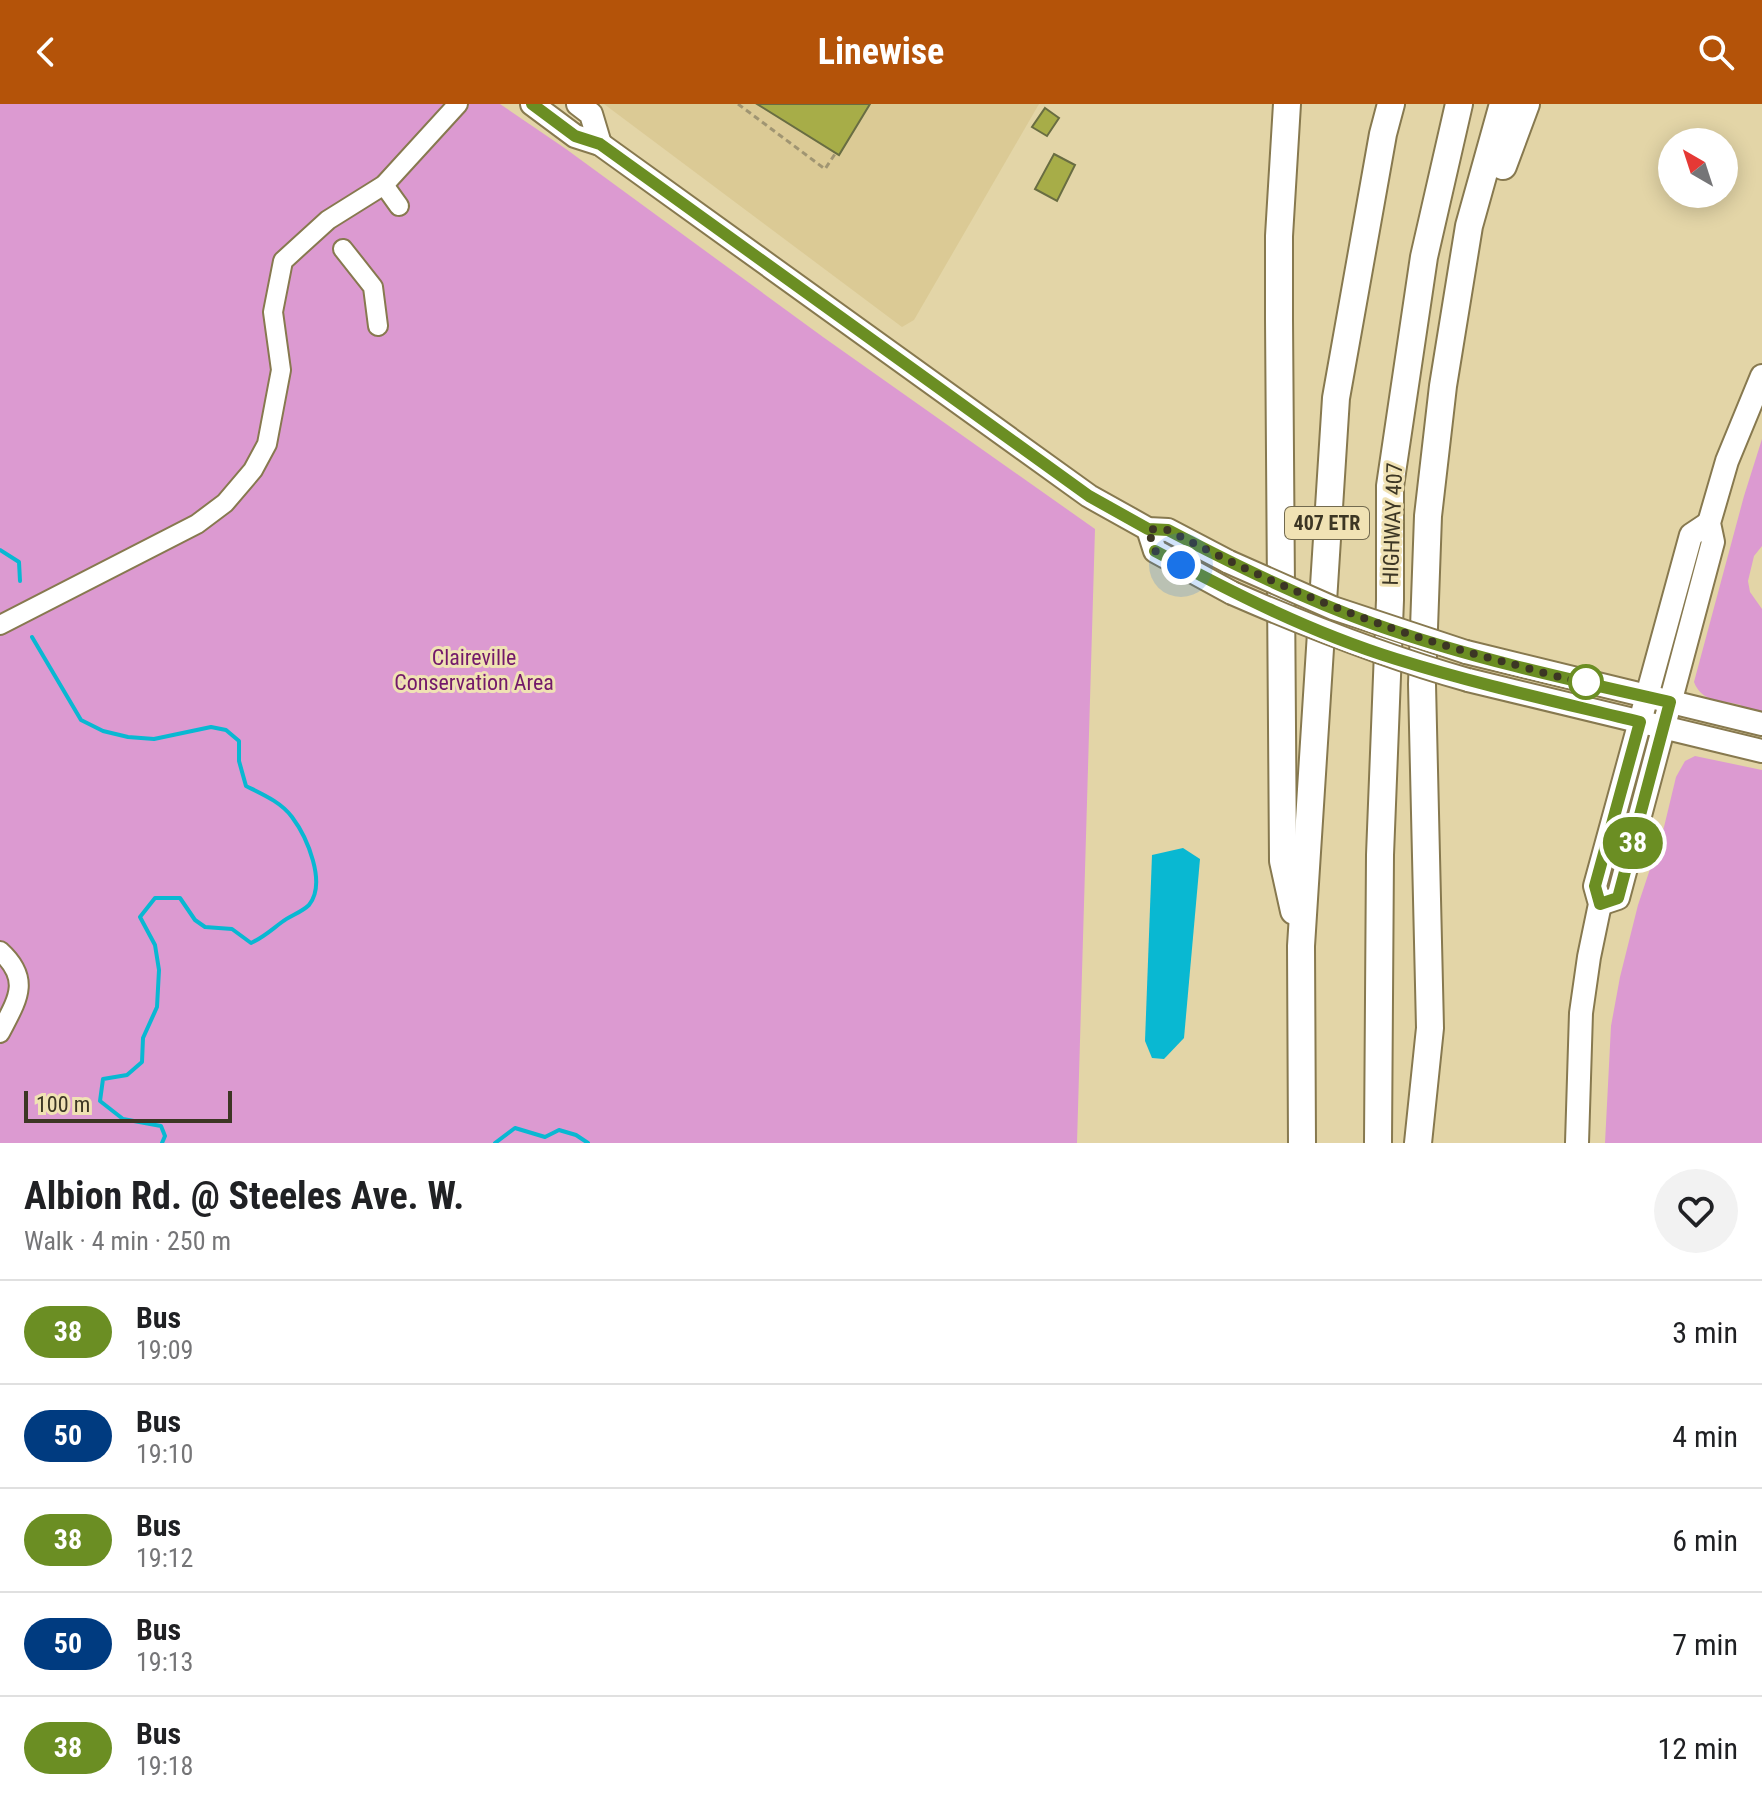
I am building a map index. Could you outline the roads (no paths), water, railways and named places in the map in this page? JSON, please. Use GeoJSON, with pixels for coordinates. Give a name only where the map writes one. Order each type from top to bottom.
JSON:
{"type":"FeatureCollection","features":[{"type":"Feature","properties":{"kind":"highway"},"geometry":{"type":"LineString","coordinates":[[1287,104],[1279,236],[1283,861],[1301,946]]}},
{"type":"Feature","properties":{"kind":"highway","name":"407 ETR"},"geometry":{"type":"LineString","coordinates":[[1302,1143],[1301,946],[1336,398],[1391,104]]}},
{"type":"Feature","properties":{"kind":"highway","name":"HIGHWAY 407"},"geometry":{"type":"LineString","coordinates":[[1378,1143],[1380,855],[1390,600],[1390,486],[1424,257],[1459,104]]}},
{"type":"Feature","properties":{"kind":"highway"},"geometry":{"type":"LineString","coordinates":[[1418,1143],[1430,1028],[1422,684],[1428,516],[1443,386],[1469,226],[1503,104]]}},
{"type":"Feature","properties":{"kind":"highway"},"geometry":{"type":"LineString","coordinates":[[1464,265],[1483,227],[1516,124],[1526,104]]}},
{"type":"Feature","properties":{"kind":"main road"},"geometry":{"type":"LineString","coordinates":[[532,104],[575,136],[600,144],[1089,496],[1148,529],[1168,530],[1229,562],[1333,608],[1466,652],[1762,724]]}},
{"type":"Feature","properties":{"kind":"main road"},"geometry":{"type":"LineString","coordinates":[[578,104],[591,114],[600,144]]}},
{"type":"Feature","properties":{"kind":"main road"},"geometry":{"type":"LineString","coordinates":[[1600,904],[1618,898],[1713,542],[1709,523],[1727,461],[1762,376]]}},
{"type":"Feature","properties":{"kind":"main road"},"geometry":{"type":"LineString","coordinates":[[1577,1143],[1581,1013],[1600,904],[1595,886],[1691,535],[1709,523]]}},
{"type":"Feature","properties":{"kind":"main road"},"geometry":{"type":"LineString","coordinates":[[1148,529],[1155,551],[1232,593],[1326,634],[1394,659],[1468,680],[1762,751]]}},
{"type":"Feature","properties":{"kind":"lane"},"geometry":{"type":"LineString","coordinates":[[0,625],[197,524],[225,503],[253,470],[267,444],[281,370],[273,312],[283,261],[328,220],[384,185],[458,104]]}},
{"type":"Feature","properties":{"kind":"lane"},"geometry":{"type":"LineString","coordinates":[[384,185],[399,206]]}},
{"type":"Feature","properties":{"kind":"lane"},"geometry":{"type":"LineString","coordinates":[[343,249],[373,287],[378,326]]}},
{"type":"Feature","properties":{"kind":"lane"},"geometry":{"type":"LineString","coordinates":[[0,951],[16,968],[20,979],[16,998],[0,1033]]}},
{"type":"Feature","properties":{"kind":"water"},"geometry":{"type":"Polygon","coordinates":[[[1183,848],[1200,859],[1184,1038],[1164,1059],[1152,1058],[1145,1041],[1152,855],[1183,848]]]}},
{"type":"Feature","properties":{"kind":"waterway"},"geometry":{"type":"LineString","coordinates":[[0,550],[19,562],[20,581]]}},
{"type":"Feature","properties":{"kind":"waterway"},"geometry":{"type":"LineString","coordinates":[[32,637],[81,720],[103,731],[154,739],[211,727],[226,730],[239,741],[239,761],[246,786],[288,812],[304,836],[313,860],[316,885],[309,905],[251,943],[232,929],[205,927],[195,920],[180,898],[155,898],[140,917],[155,945],[159,970],[157,1007],[143,1038],[142,1062],[127,1075],[103,1079],[100,1101],[123,1119],[161,1126],[165,1136],[162,1143]]}},
{"type":"Feature","properties":{"kind":"waterway"},"geometry":{"type":"LineString","coordinates":[[495,1143],[515,1128],[545,1137],[559,1130],[588,1143]]}},
{"type":"Feature","properties":{"kind":"park label","name":"Claireville Conservation Area"},"geometry":{"type":"Point","coordinates":[474,670]}}]}
